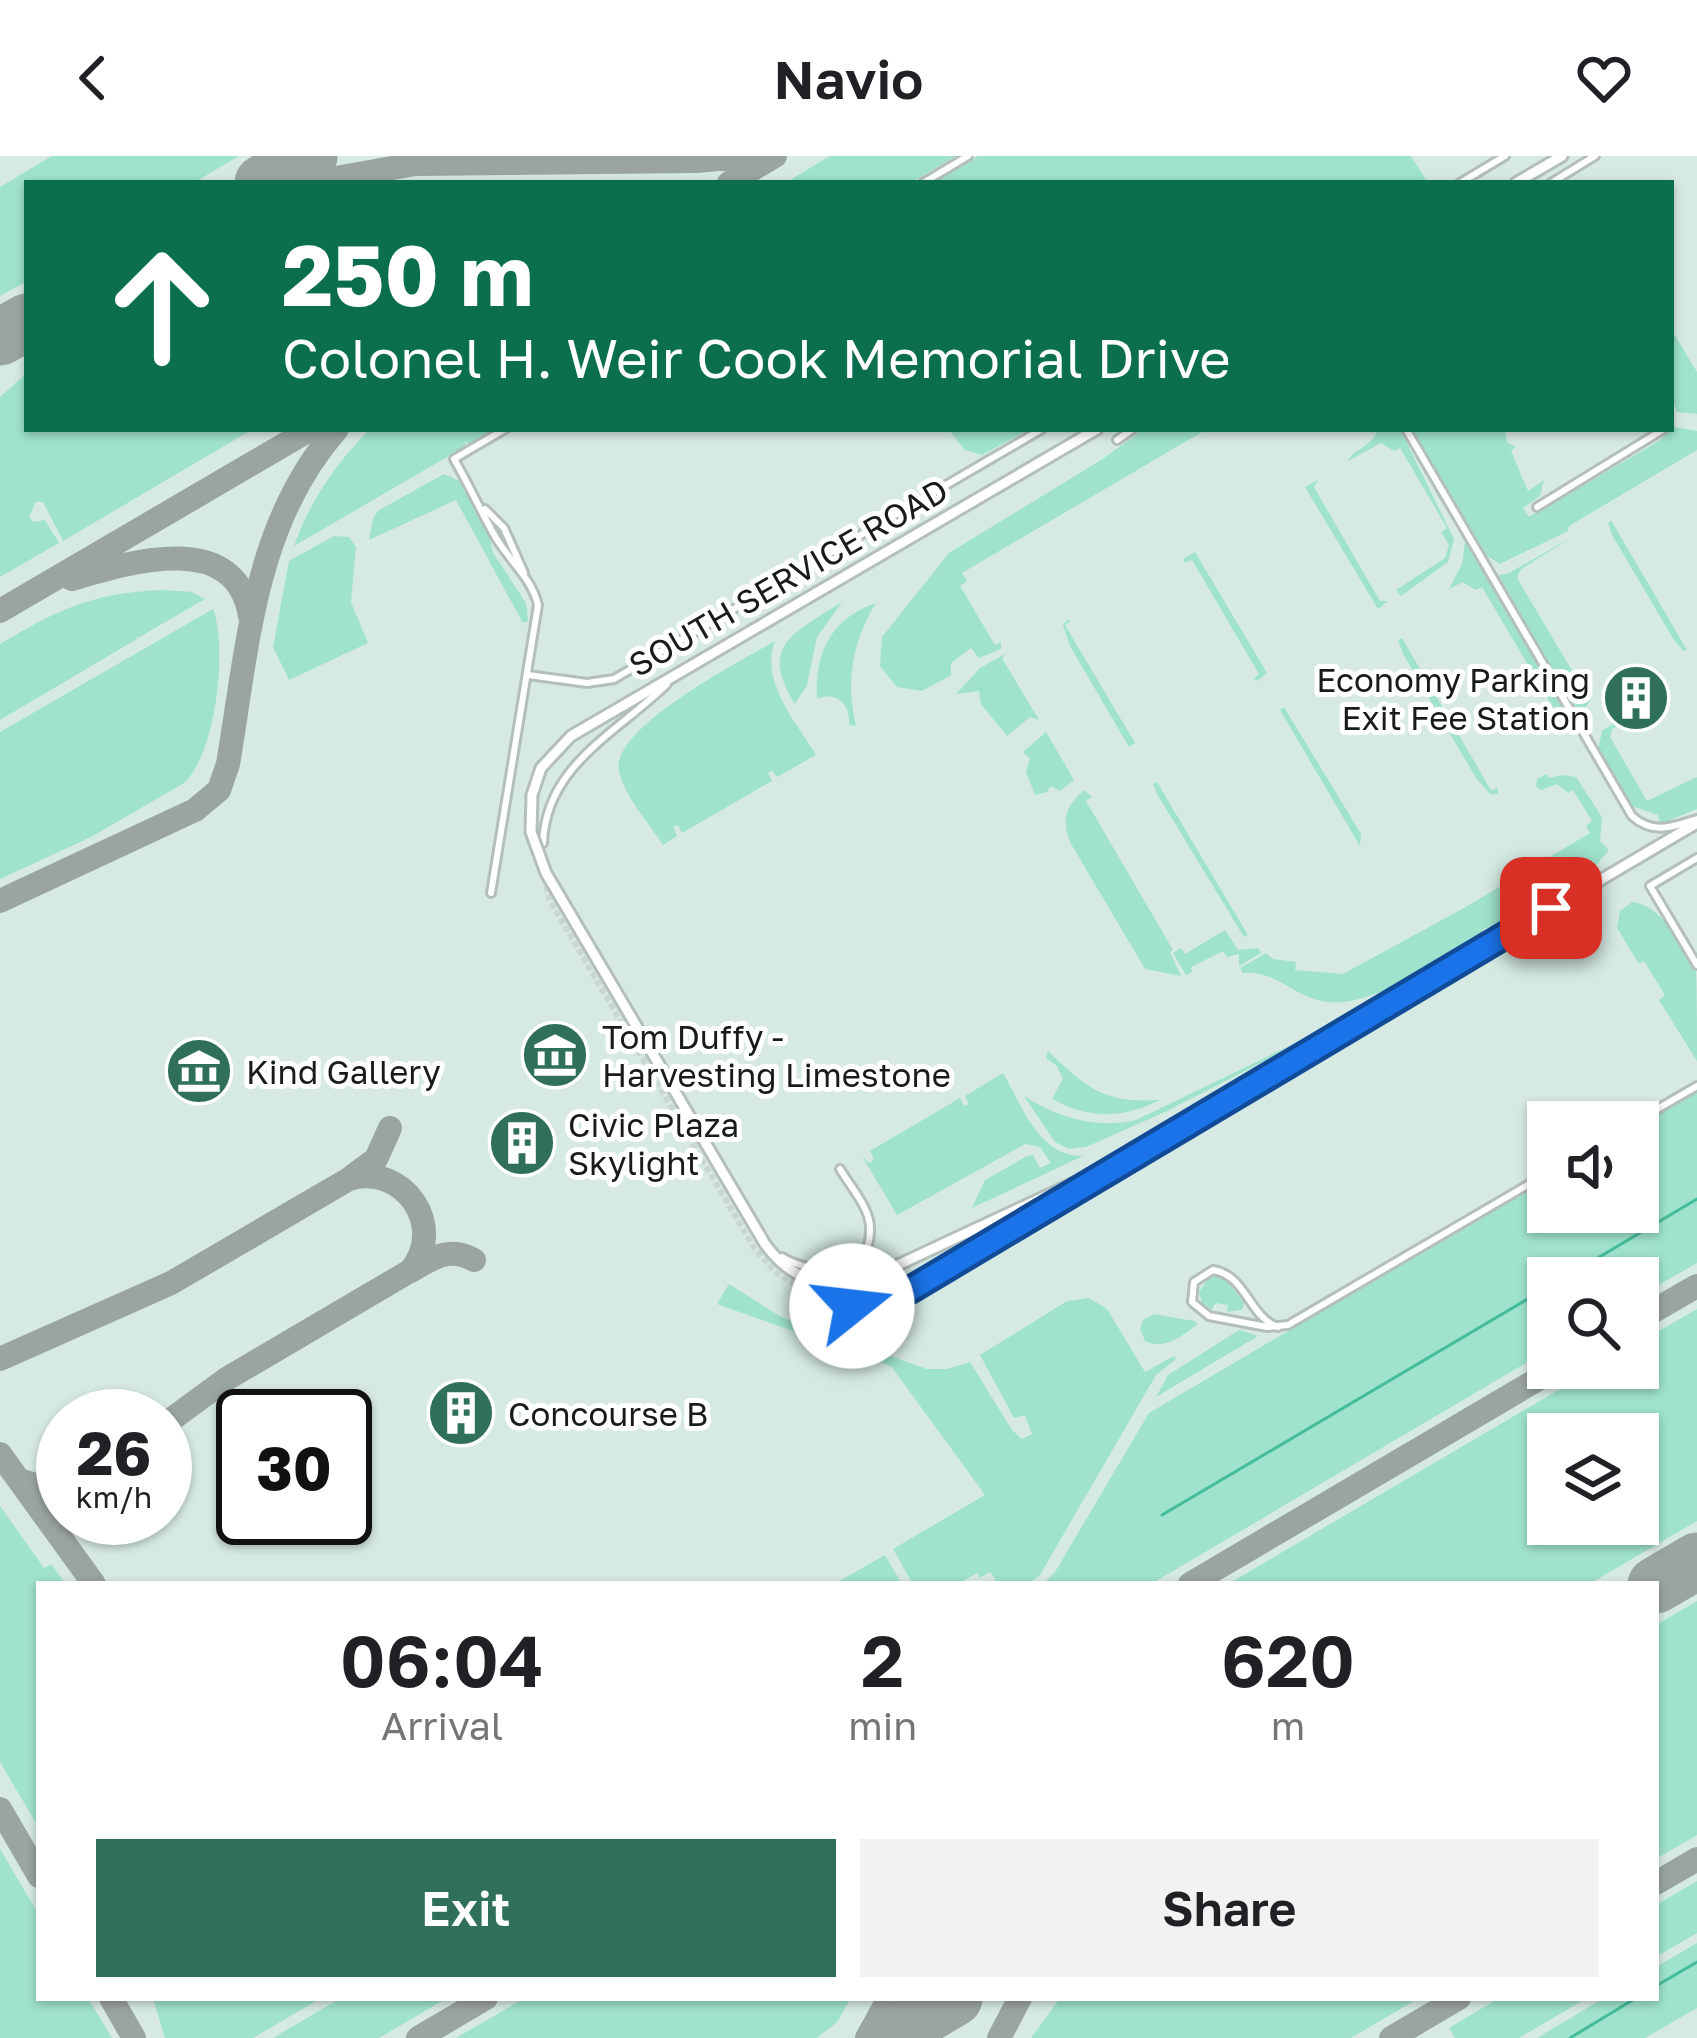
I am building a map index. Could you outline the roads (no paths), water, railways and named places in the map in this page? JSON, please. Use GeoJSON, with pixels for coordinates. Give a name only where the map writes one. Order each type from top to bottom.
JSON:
{"type":"FeatureCollection","features":[{"type":"Feature","properties":{"kind":"street"},"geometry":{"type":"LineString","coordinates":[[927,180],[968,156]]}},
{"type":"Feature","properties":{"kind":"street"},"geometry":{"type":"LineString","coordinates":[[1465,180],[1505,156]]}},
{"type":"Feature","properties":{"kind":"street"},"geometry":{"type":"LineString","coordinates":[[1521,180],[1562,156]]}},
{"type":"Feature","properties":{"kind":"street"},"geometry":{"type":"LineString","coordinates":[[1556,180],[1594,156]]}},
{"type":"Feature","properties":{"kind":"street"},"geometry":{"type":"LineString","coordinates":[[491,893],[538,605],[454,459],[500,432]]}},
{"type":"Feature","properties":{"kind":"street","name":"SOUTH SERVICE ROAD"},"geometry":{"type":"LineString","coordinates":[[528,675],[587,683],[614,679],[1037,432]]}},
{"type":"Feature","properties":{"kind":"street"},"geometry":{"type":"LineString","coordinates":[[1092,432],[563,742],[541,768],[532,795],[532,839],[546,873],[765,1244],[782,1265],[812,1280],[838,1285],[870,1278],[1138,1153]]}},
{"type":"Feature","properties":{"kind":"street"},"geometry":{"type":"LineString","coordinates":[[1117,440],[1129,432]]}},
{"type":"Feature","properties":{"kind":"street"},"geometry":{"type":"LineString","coordinates":[[1408,432],[1628,811],[1654,828],[1697,821]]}},
{"type":"Feature","properties":{"kind":"street"},"geometry":{"type":"LineString","coordinates":[[1538,507],[1659,432]]}},
{"type":"Feature","properties":{"kind":"street"},"geometry":{"type":"LineString","coordinates":[[543,843],[551,801],[566,774],[674,678]]}},
{"type":"Feature","properties":{"kind":"street"},"geometry":{"type":"LineString","coordinates":[[807,1293],[852,1306],[896,1297],[1697,821]]}},
{"type":"Feature","properties":{"kind":"street"},"geometry":{"type":"LineString","coordinates":[[1697,858],[1650,886],[1697,964]]}},
{"type":"Feature","properties":{"kind":"street"},"geometry":{"type":"LineString","coordinates":[[1659,1108],[1697,1086]]}},
{"type":"Feature","properties":{"kind":"street"},"geometry":{"type":"LineString","coordinates":[[765,1244],[814,1271],[841,1269],[860,1256],[869,1240],[869,1221],[840,1169]]}},
{"type":"Feature","properties":{"kind":"street"},"geometry":{"type":"LineString","coordinates":[[1278,1327],[1265,1322],[1235,1280],[1221,1270],[1199,1276],[1192,1288],[1192,1302],[1209,1316],[1278,1327],[1299,1320],[1527,1185]]}},
{"type":"Feature","properties":{"kind":"waterway"},"geometry":{"type":"LineString","coordinates":[[1599,1257],[1697,1199]]}},
{"type":"Feature","properties":{"kind":"waterway"},"geometry":{"type":"LineString","coordinates":[[1162,1515],[1527,1299]]}},
{"type":"Feature","properties":{"kind":"waterway"},"geometry":{"type":"LineString","coordinates":[[1659,1984],[1697,1962]]}},
{"type":"Feature","properties":{"kind":"waterway"},"geometry":{"type":"LineString","coordinates":[[1570,2038],[1631,2001]]}},
{"type":"Feature","properties":{"kind":"tunnel"},"geometry":{"type":"LineString","coordinates":[[544,877],[550,901],[754,1248],[774,1271],[807,1293]]}},
{"type":"Feature","properties":{"kind":"place","name":"Economy Parking Exit Fee Station"},"geometry":{"type":"Point","coordinates":[1636,698]}},
{"type":"Feature","properties":{"kind":"place","name":"Tom Duffy - Harvesting Limestone"},"geometry":{"type":"Point","coordinates":[555,1055]}},
{"type":"Feature","properties":{"kind":"place","name":"Kind Gallery"},"geometry":{"type":"Point","coordinates":[199,1071]}},
{"type":"Feature","properties":{"kind":"place","name":"Civic Plaza Skylight"},"geometry":{"type":"Point","coordinates":[522,1143]}},
{"type":"Feature","properties":{"kind":"place","name":"Concourse B"},"geometry":{"type":"Point","coordinates":[461,1413]}}]}
